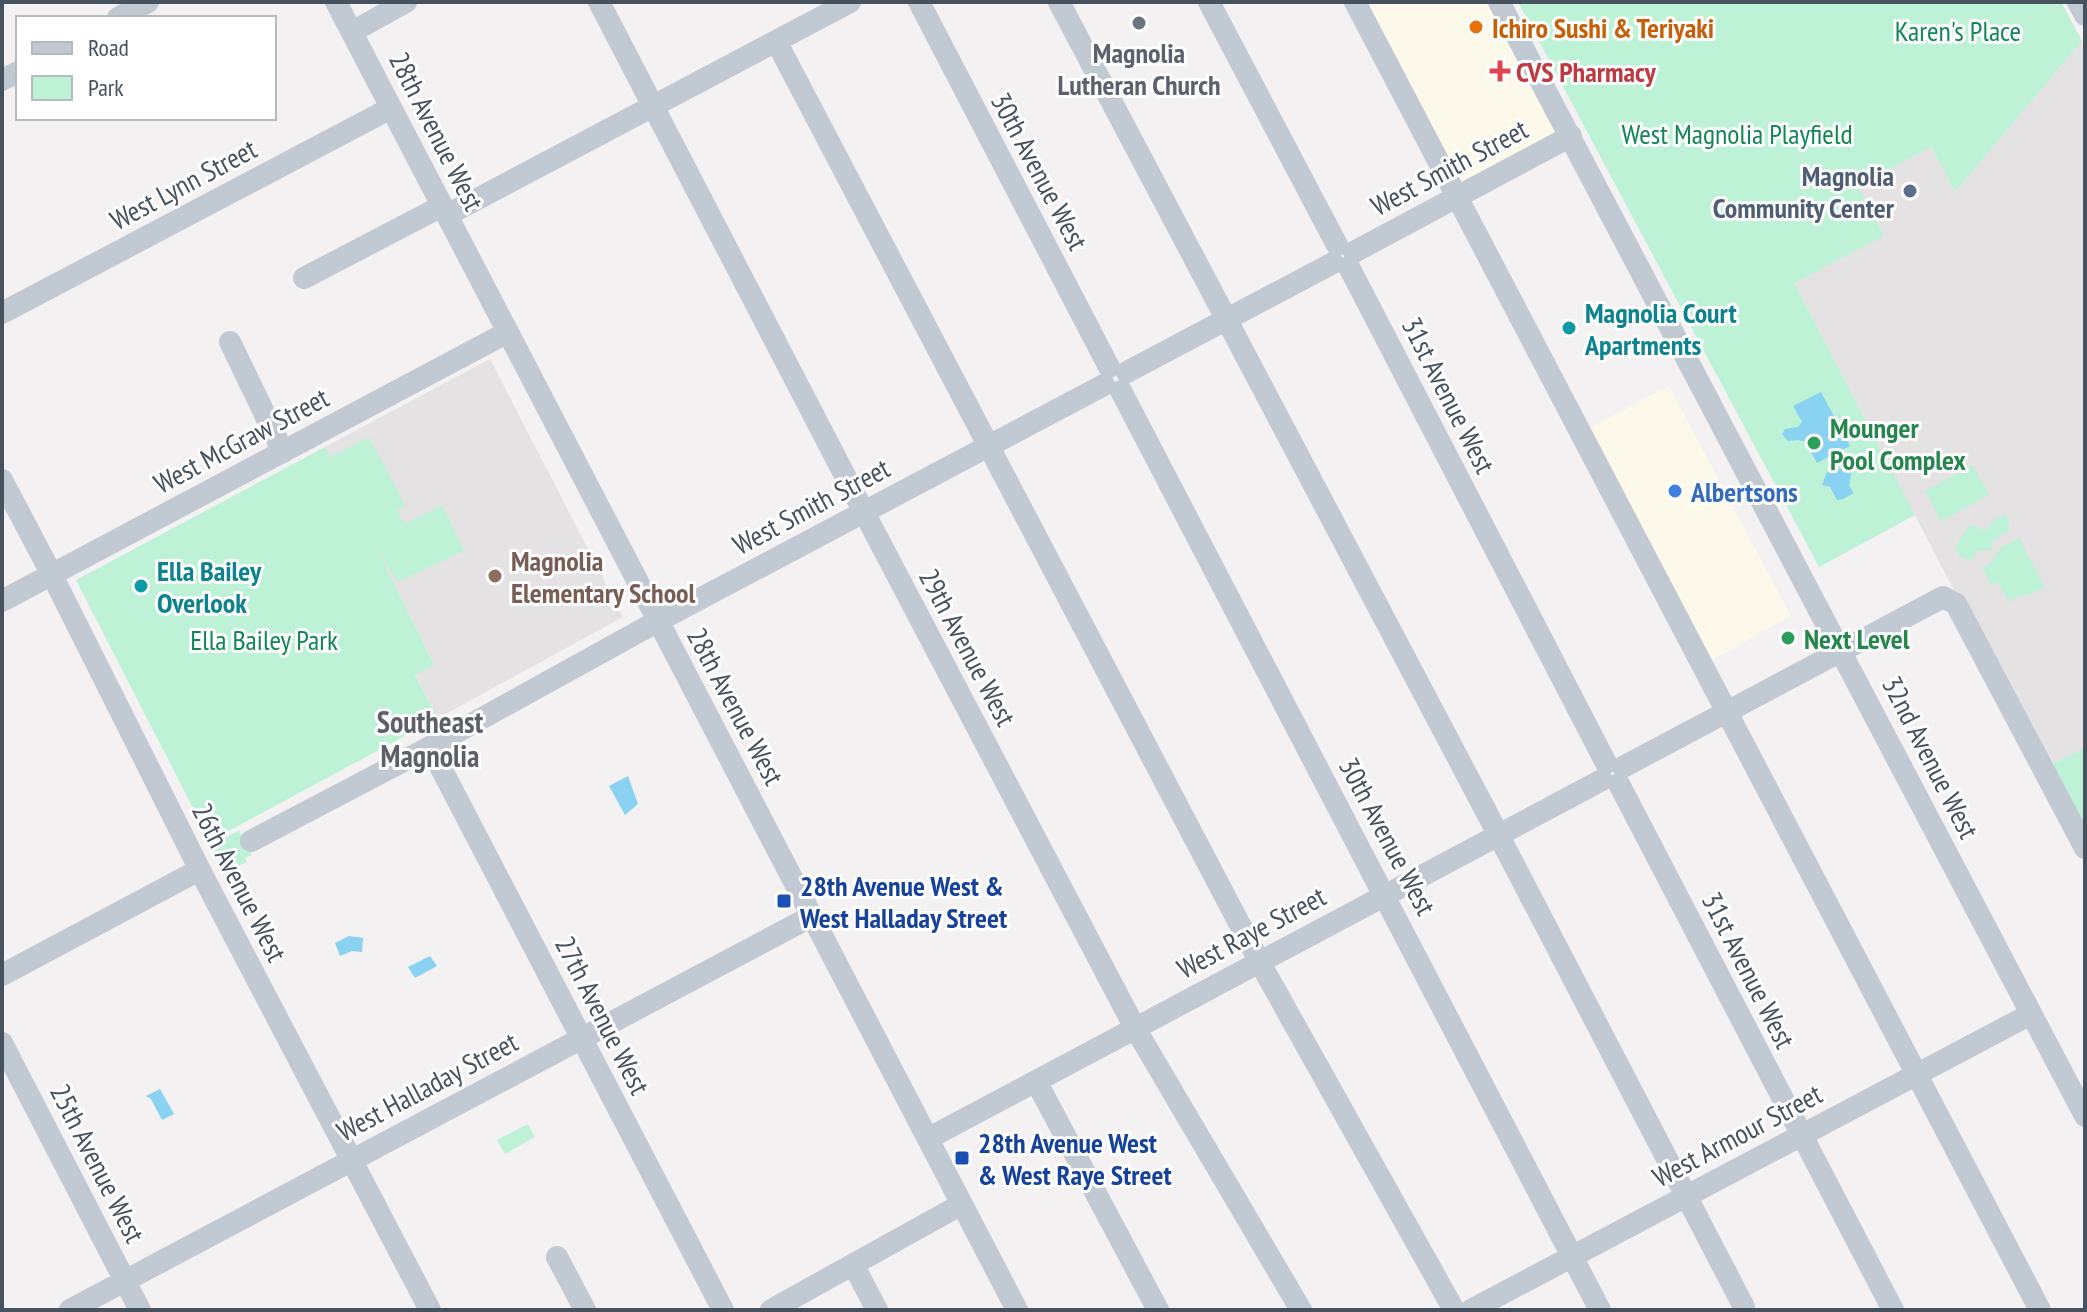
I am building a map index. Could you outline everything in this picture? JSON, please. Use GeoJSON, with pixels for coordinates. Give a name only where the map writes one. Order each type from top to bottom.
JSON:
{"type":"FeatureCollection","features":[{"type":"Feature","properties":{"kind":"street"},"geometry":{"type":"LineString","coordinates":[[122,16],[148,2]]}},
{"type":"Feature","properties":{"kind":"street","name":"28th Avenue West"},"geometry":{"type":"LineString","coordinates":[[336,2],[1017,1310]]}},
{"type":"Feature","properties":{"kind":"street"},"geometry":{"type":"LineString","coordinates":[[352,32],[406,2]]}},
{"type":"Feature","properties":{"kind":"street","name":"29th Avenue West"},"geometry":{"type":"LineString","coordinates":[[599,2],[1135,1028],[1301,1310]]}},
{"type":"Feature","properties":{"kind":"street"},"geometry":{"type":"LineString","coordinates":[[304,278],[653,106],[850,2]]}},
{"type":"Feature","properties":{"kind":"street","name":"30th Avenue West"},"geometry":{"type":"LineString","coordinates":[[919,2],[1600,1310]]}},
{"type":"Feature","properties":{"kind":"street"},"geometry":{"type":"LineString","coordinates":[[1059,2],[1744,1307]]}},
{"type":"Feature","properties":{"kind":"street","name":"31st Avenue West"},"geometry":{"type":"LineString","coordinates":[[1209,2],[1893,1310]]}},
{"type":"Feature","properties":{"kind":"street"},"geometry":{"type":"LineString","coordinates":[[1355,2],[2040,1310]]}},
{"type":"Feature","properties":{"kind":"street","name":"32nd Avenue West"},"geometry":{"type":"LineString","coordinates":[[1499,2],[2083,1108]]}},
{"type":"Feature","properties":{"kind":"street"},"geometry":{"type":"LineString","coordinates":[[2079,2],[2085,15]]}},
{"type":"Feature","properties":{"kind":"street"},"geometry":{"type":"LineString","coordinates":[[776,41],[1259,961],[1454,1310]]}},
{"type":"Feature","properties":{"kind":"street","name":"West Lynn Street"},"geometry":{"type":"LineString","coordinates":[[2,313],[391,108]]}},
{"type":"Feature","properties":{"kind":"street","name":"West Smith Street"},"geometry":{"type":"LineString","coordinates":[[251,841],[1571,136]]}},
{"type":"Feature","properties":{"kind":"street","name":"West McGraw Street"},"geometry":{"type":"LineString","coordinates":[[2,601],[508,332]]}},
{"type":"Feature","properties":{"kind":"street"},"geometry":{"type":"LineString","coordinates":[[230,342],[283,452]]}},
{"type":"Feature","properties":{"kind":"street","name":"26th Avenue West"},"geometry":{"type":"LineString","coordinates":[[2,480],[199,870],[430,1310]]}},
{"type":"Feature","properties":{"kind":"street","name":"West Raye Street"},"geometry":{"type":"LineString","coordinates":[[929,1138],[1943,597],[1956,604],[2085,848]]}},
{"type":"Feature","properties":{"kind":"street","name":"27th Avenue West"},"geometry":{"type":"LineString","coordinates":[[430,747],[723,1310]]}},
{"type":"Feature","properties":{"kind":"street"},"geometry":{"type":"LineString","coordinates":[[2,975],[199,870]]}},
{"type":"Feature","properties":{"kind":"street","name":"West Halladay Street"},"geometry":{"type":"LineString","coordinates":[[70,1310],[812,916]]}},
{"type":"Feature","properties":{"kind":"street","name":"West Armour Street"},"geometry":{"type":"LineString","coordinates":[[1471,1310],[2031,1014]]}},
{"type":"Feature","properties":{"kind":"street","name":"25th Avenue West"},"geometry":{"type":"LineString","coordinates":[[2,1043],[140,1310]]}},
{"type":"Feature","properties":{"kind":"street"},"geometry":{"type":"LineString","coordinates":[[1036,1081],[1158,1310]]}},
{"type":"Feature","properties":{"kind":"street"},"geometry":{"type":"LineString","coordinates":[[771,1310],[962,1204]]}},
{"type":"Feature","properties":{"kind":"street"},"geometry":{"type":"LineString","coordinates":[[557,1257],[585,1310]]}},
{"type":"Feature","properties":{"kind":"street"},"geometry":{"type":"LineString","coordinates":[[854,1266],[877,1310]]}},
{"type":"Feature","properties":{"kind":"shaded area"},"geometry":{"type":"Polygon","coordinates":[[[1365,2],[1488,2],[1558,133],[1462,184],[1365,2]]]}},
{"type":"Feature","properties":{"kind":"shaded area"},"geometry":{"type":"Polygon","coordinates":[[[2082,41],[2085,46],[2085,748],[2046,767],[1794,283],[1883,236],[1857,186],[1931,147],[1955,192],[2082,41]]]}},
{"type":"Feature","properties":{"kind":"shaded area","name":"Magnolia Elementary School"},"geometry":{"type":"Polygon","coordinates":[[[490,359],[623,617],[438,718],[415,674],[434,664],[325,447],[490,359]]]}},
{"type":"Feature","properties":{"kind":"shaded area"},"geometry":{"type":"Polygon","coordinates":[[[1669,386],[1791,616],[1706,663],[1588,429],[1669,386]]]}},
{"type":"Feature","properties":{"kind":"green space","name":"West Magnolia Playfield"},"geometry":{"type":"Polygon","coordinates":[[[1518,2],[2061,2],[2082,41],[1955,192],[1931,147],[1858,186],[1884,236],[1794,283],[1915,515],[1819,567],[1518,2]]]}},
{"type":"Feature","properties":{"kind":"green space","name":"Ella Bailey Park"},"geometry":{"type":"Polygon","coordinates":[[[369,437],[406,507],[397,510],[404,524],[442,505],[464,551],[397,582],[374,543],[434,665],[415,675],[438,718],[210,841],[76,580],[325,447],[330,457],[369,437]]]}},
{"type":"Feature","properties":{"kind":"green space"},"geometry":{"type":"Polygon","coordinates":[[[1973,465],[1989,495],[1941,521],[1925,491],[1973,465]]]}},
{"type":"Feature","properties":{"kind":"green space"},"geometry":{"type":"Polygon","coordinates":[[[2004,515],[2009,521],[2009,530],[1993,541],[1991,550],[1976,551],[1976,555],[1969,560],[1959,556],[1955,547],[1969,526],[1986,530],[1997,517],[2004,515]]]}},
{"type":"Feature","properties":{"kind":"green space"},"geometry":{"type":"Polygon","coordinates":[[[2019,538],[2045,587],[2009,602],[1998,582],[1991,585],[1982,568],[2001,548],[2019,538]]]}},
{"type":"Feature","properties":{"kind":"green space"},"geometry":{"type":"Polygon","coordinates":[[[2085,748],[2085,841],[2046,767],[2085,748]]]}},
{"type":"Feature","properties":{"kind":"green space"},"geometry":{"type":"Polygon","coordinates":[[[240,830],[252,855],[245,858],[247,862],[226,873],[212,845],[240,830]]]}},
{"type":"Feature","properties":{"kind":"green space"},"geometry":{"type":"Polygon","coordinates":[[[528,1124],[535,1137],[505,1154],[497,1140],[528,1124]]]}},
{"type":"Feature","properties":{"kind":"water"},"geometry":{"type":"Polygon","coordinates":[[[1821,392],[1850,446],[1817,463],[1811,452],[1812,443],[1788,441],[1782,434],[1785,429],[1798,427],[1802,422],[1793,406],[1821,392]]]}},
{"type":"Feature","properties":{"kind":"water"},"geometry":{"type":"Polygon","coordinates":[[[1843,466],[1852,470],[1849,486],[1854,493],[1837,500],[1830,487],[1822,485],[1827,472],[1833,473],[1843,466]]]}},
{"type":"Feature","properties":{"kind":"water"},"geometry":{"type":"Polygon","coordinates":[[[628,776],[638,804],[625,815],[609,786],[628,776]]]}},
{"type":"Feature","properties":{"kind":"water"},"geometry":{"type":"Polygon","coordinates":[[[349,936],[363,938],[362,952],[352,951],[340,956],[335,943],[349,936]]]}},
{"type":"Feature","properties":{"kind":"water"},"geometry":{"type":"Polygon","coordinates":[[[430,956],[437,966],[415,978],[408,967],[430,956]]]}},
{"type":"Feature","properties":{"kind":"water"},"geometry":{"type":"Polygon","coordinates":[[[160,1089],[174,1114],[162,1120],[151,1099],[146,1096],[160,1089]]]}},
{"type":"Feature","properties":{"kind":"place","name":"Magnolia Lutheran Church"},"geometry":{"type":"Point","coordinates":[1139,23]}},
{"type":"Feature","properties":{"kind":"place","name":"Ichiro Sushi & Teriyaki"},"geometry":{"type":"Point","coordinates":[1476,27]}},
{"type":"Feature","properties":{"kind":"place","name":"CVS Pharmacy"},"geometry":{"type":"Point","coordinates":[1500,71]}},
{"type":"Feature","properties":{"kind":"place","name":"Magnolia Community Center"},"geometry":{"type":"Point","coordinates":[1910,191]}},
{"type":"Feature","properties":{"kind":"place","name":"Magnolia Court Apartments"},"geometry":{"type":"Point","coordinates":[1569,328]}},
{"type":"Feature","properties":{"kind":"place","name":"Mounger Pool Complex"},"geometry":{"type":"Point","coordinates":[1814,443]}},
{"type":"Feature","properties":{"kind":"place","name":"Albertsons"},"geometry":{"type":"Point","coordinates":[1675,491]}},
{"type":"Feature","properties":{"kind":"place","name":"Magnolia Elementary School"},"geometry":{"type":"Point","coordinates":[495,576]}},
{"type":"Feature","properties":{"kind":"place","name":"Ella Bailey Overlook"},"geometry":{"type":"Point","coordinates":[141,586]}},
{"type":"Feature","properties":{"kind":"place","name":"Next Level"},"geometry":{"type":"Point","coordinates":[1788,638]}},
{"type":"Feature","properties":{"kind":"place","name":"28th Avenue West & West Halladay Street"},"geometry":{"type":"Point","coordinates":[784,901]}},
{"type":"Feature","properties":{"kind":"place","name":"28th Avenue West & West Raye Street"},"geometry":{"type":"Point","coordinates":[962,1158]}},
{"type":"Feature","properties":{"kind":"district","name":"Southeast Magnolia"},"geometry":{"type":"Point","coordinates":[430,738]}},
{"type":"Feature","properties":{"kind":"park label","name":"Karen's Place"},"geometry":{"type":"Point","coordinates":[1958,30]}}]}
